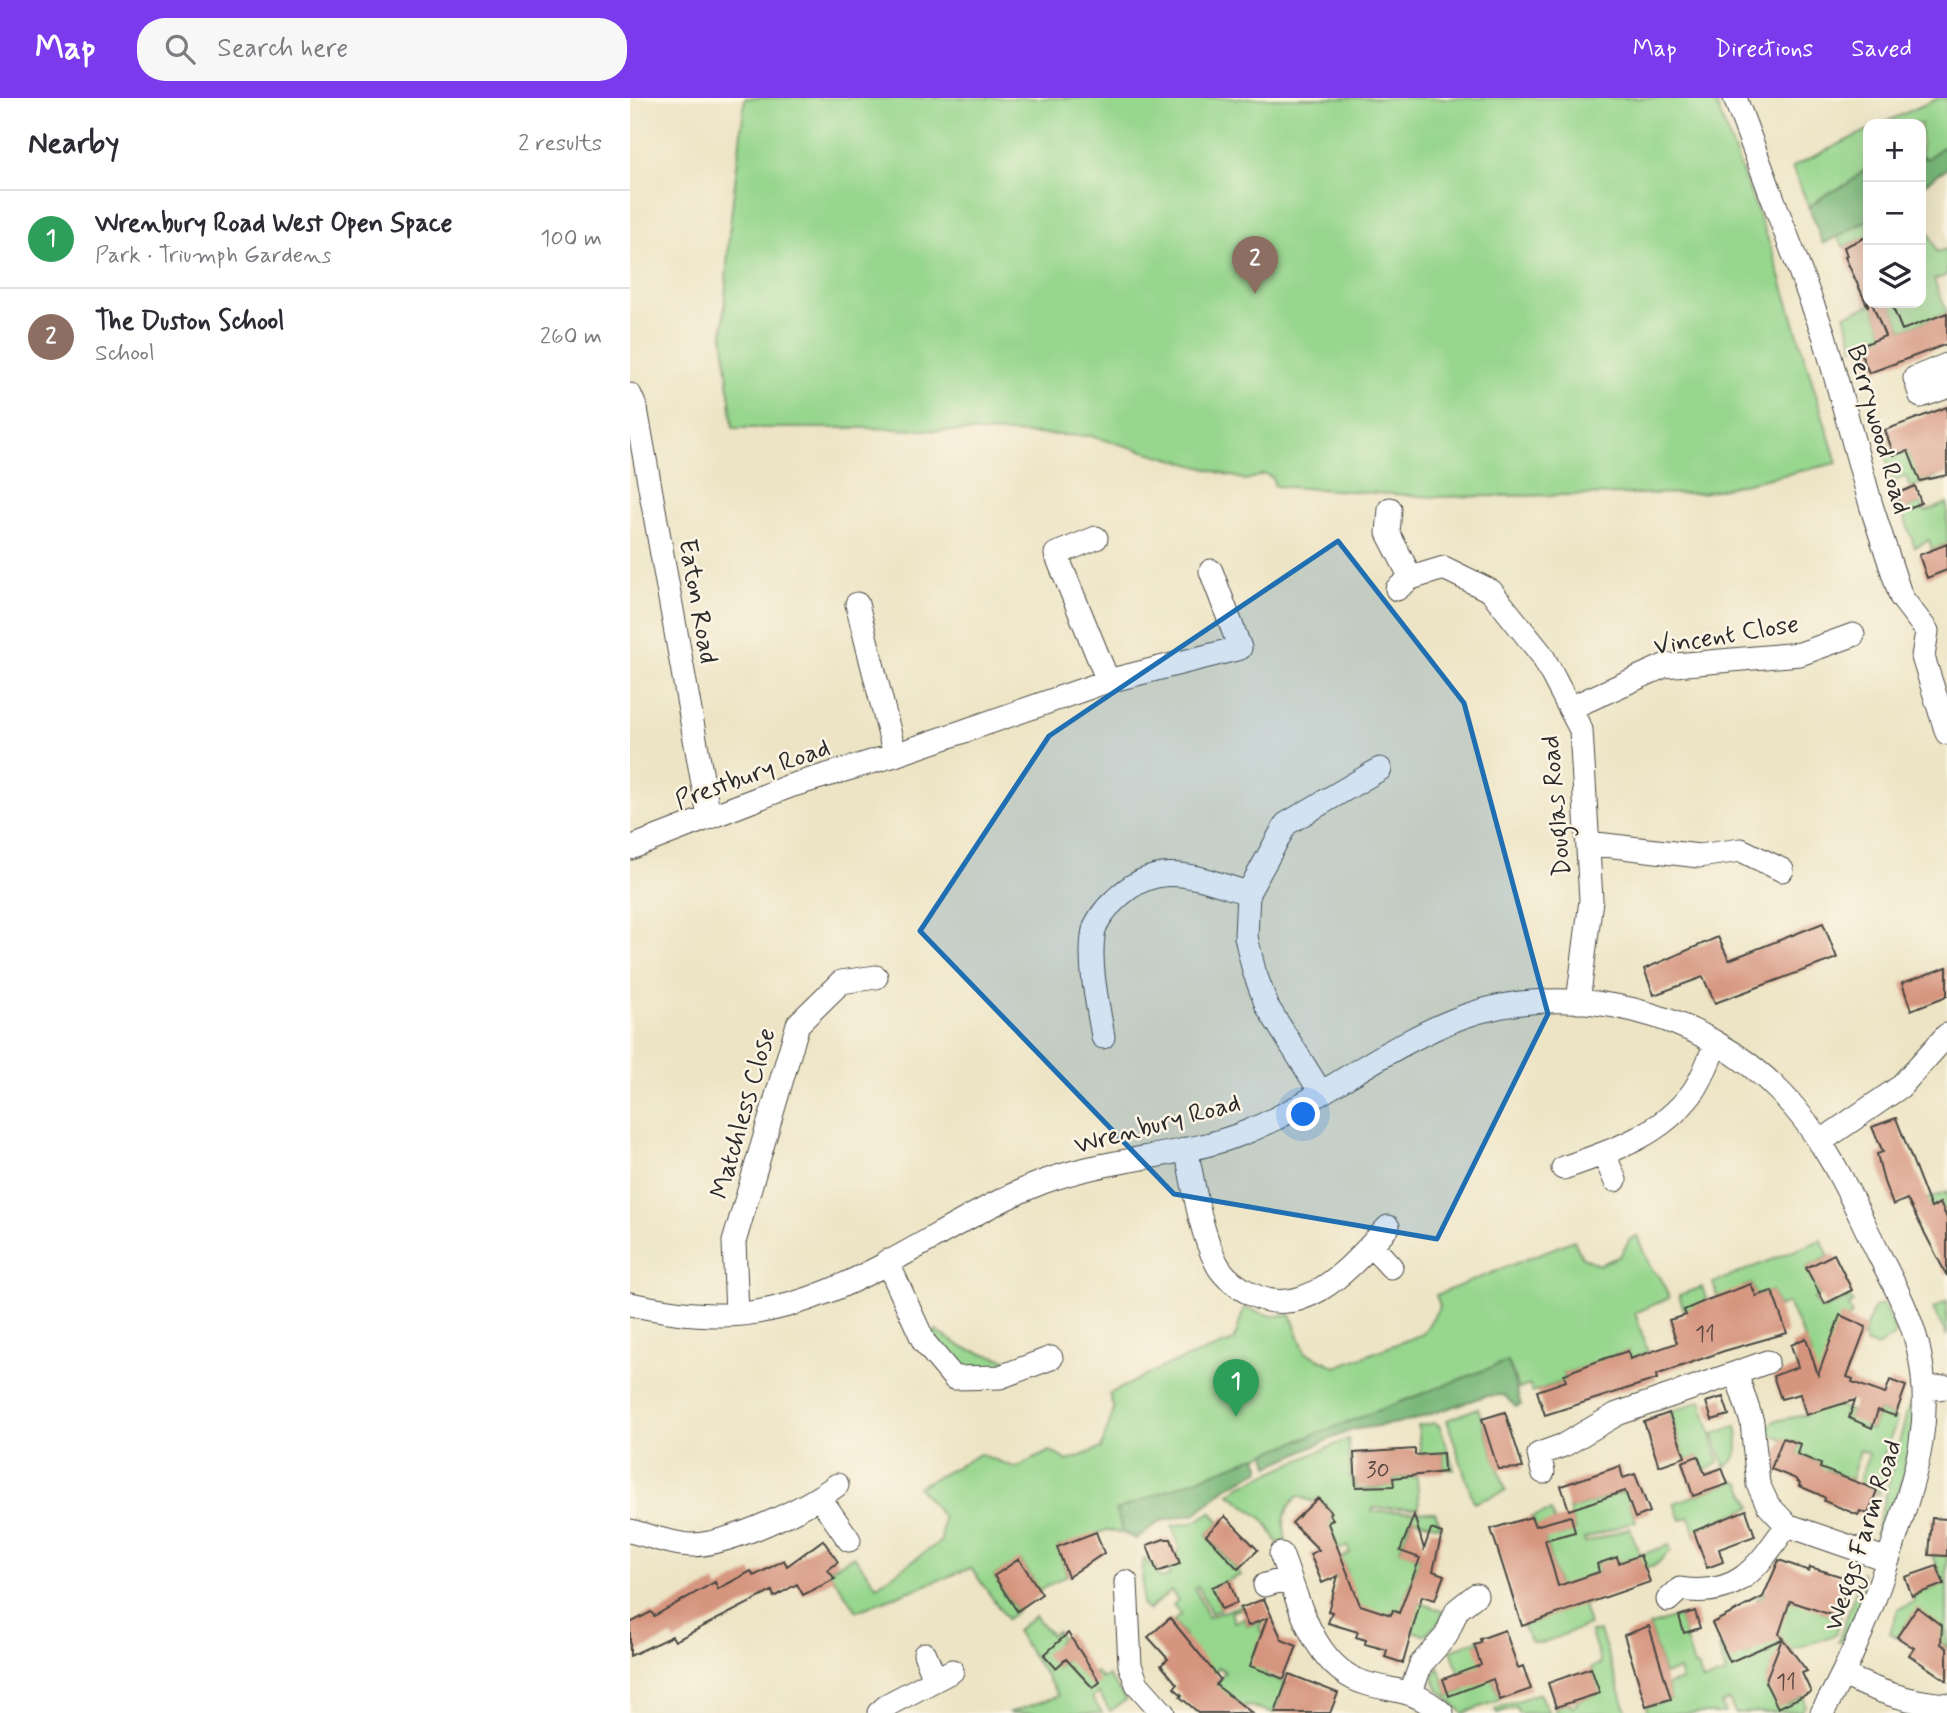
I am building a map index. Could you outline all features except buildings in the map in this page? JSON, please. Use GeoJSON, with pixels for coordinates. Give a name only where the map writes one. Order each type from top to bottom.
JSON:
{"type":"FeatureCollection","features":[{"type":"Feature","properties":{"kind":"street","name":"Berrywood Road"},"geometry":{"type":"LineString","coordinates":[[1735,98],[1824,335],[1871,505],[1901,597],[1937,628],[1923,657],[1947,733]]}},
{"type":"Feature","properties":{"kind":"street"},"geometry":{"type":"LineString","coordinates":[[1947,365],[1915,378],[1921,396],[1947,387]]}},
{"type":"Feature","properties":{"kind":"street","name":"Eaton Road"},"geometry":{"type":"LineString","coordinates":[[630,395],[636,409],[709,817]]}},
{"type":"Feature","properties":{"kind":"street","name":"Douglas Road"},"geometry":{"type":"LineString","coordinates":[[1390,509],[1388,533],[1404,583],[1444,568],[1492,591],[1542,655],[1581,730],[1591,900],[1578,1002]]}},
{"type":"Feature","properties":{"kind":"street"},"geometry":{"type":"LineString","coordinates":[[1096,538],[1047,558],[1108,681]]}},
{"type":"Feature","properties":{"kind":"street","name":"Prestbury Road"},"geometry":{"type":"LineString","coordinates":[[630,848],[790,786],[895,755],[1108,681],[1243,656],[1211,570]]}},
{"type":"Feature","properties":{"kind":"street"},"geometry":{"type":"LineString","coordinates":[[857,604],[895,755]]}},
{"type":"Feature","properties":{"kind":"street","name":"Vincent Close"},"geometry":{"type":"LineString","coordinates":[[1570,708],[1664,666],[1800,654],[1853,635]]}},
{"type":"Feature","properties":{"kind":"street"},"geometry":{"type":"LineString","coordinates":[[1320,1091],[1267,1006],[1254,971],[1246,937],[1248,893],[1286,824],[1380,769]]}},
{"type":"Feature","properties":{"kind":"street"},"geometry":{"type":"LineString","coordinates":[[1588,843],[1699,856],[1741,850],[1782,870]]}},
{"type":"Feature","properties":{"kind":"street"},"geometry":{"type":"LineString","coordinates":[[1103,1037],[1094,975],[1093,934],[1104,911],[1125,890],[1151,874],[1188,875],[1248,893]]}},
{"type":"Feature","properties":{"kind":"street","name":"Matchless Close"},"geometry":{"type":"LineString","coordinates":[[737,1313],[734,1242],[798,1024],[841,982],[876,977]]}},
{"type":"Feature","properties":{"kind":"street","name":"Wrenbury Road"},"geometry":{"type":"LineString","coordinates":[[630,1304],[720,1315],[782,1306],[831,1290],[1045,1181],[1185,1149],[1248,1131],[1409,1040],[1465,1016],[1522,1004],[1578,1002],[1619,1006],[1671,1020],[1716,1043],[1767,1079],[1805,1120],[1845,1184],[1901,1303],[1936,1388]]}},
{"type":"Feature","properties":{"kind":"street"},"geometry":{"type":"LineString","coordinates":[[1820,1142],[1900,1087],[1947,1035]]}},
{"type":"Feature","properties":{"kind":"street"},"geometry":{"type":"LineString","coordinates":[[1563,1168],[1604,1154],[1667,1123],[1694,1090],[1716,1043]]}},
{"type":"Feature","properties":{"kind":"street"},"geometry":{"type":"LineString","coordinates":[[1185,1149],[1209,1247],[1217,1266],[1232,1281],[1252,1294],[1289,1301],[1318,1293],[1388,1227]]}},
{"type":"Feature","properties":{"kind":"street"},"geometry":{"type":"LineString","coordinates":[[1604,1154],[1615,1180]]}},
{"type":"Feature","properties":{"kind":"street"},"geometry":{"type":"LineString","coordinates":[[1371,1245],[1391,1267]]}},
{"type":"Feature","properties":{"kind":"street"},"geometry":{"type":"LineString","coordinates":[[887,1261],[924,1342],[954,1378],[1000,1377],[1051,1358]]}},
{"type":"Feature","properties":{"kind":"street"},"geometry":{"type":"LineString","coordinates":[[1544,1472],[1539,1454],[1563,1445],[1616,1414],[1767,1362]]}},
{"type":"Feature","properties":{"kind":"street"},"geometry":{"type":"LineString","coordinates":[[1736,1373],[1752,1422],[1758,1483],[1768,1505],[1787,1525],[1888,1560]]}},
{"type":"Feature","properties":{"kind":"street","name":"Weggs Farm Road"},"geometry":{"type":"LineString","coordinates":[[1822,1713],[1844,1675],[1888,1560],[1920,1461],[1936,1388]]}},
{"type":"Feature","properties":{"kind":"street"},"geometry":{"type":"LineString","coordinates":[[630,1531],[692,1545],[714,1541],[777,1519],[828,1491],[849,1540]]}},
{"type":"Feature","properties":{"kind":"street"},"geometry":{"type":"LineString","coordinates":[[1676,1586],[1703,1593],[1742,1581],[1759,1565],[1787,1525]]}},
{"type":"Feature","properties":{"kind":"street"},"geometry":{"type":"LineString","coordinates":[[1281,1554],[1315,1641],[1337,1669],[1367,1684],[1411,1692],[1442,1713]]}},
{"type":"Feature","properties":{"kind":"street"},"geometry":{"type":"LineString","coordinates":[[1265,1585],[1290,1578]]}},
{"type":"Feature","properties":{"kind":"street"},"geometry":{"type":"LineString","coordinates":[[1126,1582],[1130,1665],[1137,1684],[1163,1713]]}},
{"type":"Feature","properties":{"kind":"street"},"geometry":{"type":"LineString","coordinates":[[1411,1692],[1421,1664],[1446,1636],[1457,1610],[1476,1595]]}},
{"type":"Feature","properties":{"kind":"street"},"geometry":{"type":"LineString","coordinates":[[879,1713],[944,1675],[925,1654]]}},
{"type":"Feature","properties":{"kind":"street"},"geometry":{"type":"LineString","coordinates":[[1844,1675],[1879,1693],[1918,1703],[1947,1705]]}},
{"type":"Feature","properties":{"kind":"highlighted area"},"geometry":{"type":"Polygon","coordinates":[[[1338,541],[1464,703],[1548,1014],[1437,1239],[1174,1194],[920,931],[1049,736],[1338,541]]]}},
{"type":"Feature","properties":{"kind":"green space"},"geometry":{"type":"Polygon","coordinates":[[[745,98],[1714,98],[1773,253],[1837,463],[1702,493],[1435,497],[1275,486],[1272,477],[1264,474],[1246,480],[1091,436],[865,428],[733,428],[723,334],[729,234],[745,98]]]}},
{"type":"Feature","properties":{"kind":"green space"},"geometry":{"type":"Polygon","coordinates":[[[1939,98],[1947,98],[1947,144],[1926,159],[1926,119],[1892,119],[1939,98]]]}},
{"type":"Feature","properties":{"kind":"green space"},"geometry":{"type":"Polygon","coordinates":[[[1863,132],[1863,171],[1848,184],[1828,193],[1809,207],[1792,167],[1863,132]]]}},
{"type":"Feature","properties":{"kind":"green space"},"geometry":{"type":"Polygon","coordinates":[[[1947,144],[1947,168],[1926,183],[1926,159],[1947,144]]]}},
{"type":"Feature","properties":{"kind":"green space"},"geometry":{"type":"Polygon","coordinates":[[[1863,171],[1863,223],[1823,244],[1809,207],[1828,193],[1848,184],[1863,171]]]}},
{"type":"Feature","properties":{"kind":"green space"},"geometry":{"type":"Polygon","coordinates":[[[1863,223],[1863,238],[1844,247],[1837,237],[1863,223]]]}},
{"type":"Feature","properties":{"kind":"green space"},"geometry":{"type":"Polygon","coordinates":[[[1926,224],[1937,252],[1947,249],[1947,275],[1934,280],[1947,313],[1902,330],[1893,308],[1926,308],[1926,224]]]}},
{"type":"Feature","properties":{"kind":"green space"},"geometry":{"type":"Polygon","coordinates":[[[1863,308],[1874,308],[1885,337],[1854,347],[1845,315],[1863,308]]]}},
{"type":"Feature","properties":{"kind":"green space"},"geometry":{"type":"Polygon","coordinates":[[[1885,430],[1894,455],[1908,451],[1911,459],[1937,477],[1910,488],[1906,476],[1893,482],[1879,432],[1885,430]]]}},
{"type":"Feature","properties":{"kind":"green space"},"geometry":{"type":"Polygon","coordinates":[[[1921,503],[1925,512],[1947,503],[1947,544],[1932,550],[1929,540],[1915,547],[1902,511],[1921,503]]]}},
{"type":"Feature","properties":{"kind":"green space"},"geometry":{"type":"Polygon","coordinates":[[[1947,1192],[1947,1218],[1940,1203],[1918,1214],[1913,1205],[1947,1192]]]}},
{"type":"Feature","properties":{"kind":"green space"},"geometry":{"type":"Polygon","coordinates":[[[1637,1236],[1651,1269],[1661,1278],[1669,1298],[1635,1313],[1648,1352],[1630,1359],[1628,1351],[1564,1374],[1566,1381],[1532,1392],[1530,1385],[1519,1389],[1508,1361],[1117,1510],[1123,1533],[1107,1530],[1058,1547],[1067,1575],[1040,1590],[1020,1560],[994,1576],[1017,1611],[1007,1619],[971,1568],[857,1611],[828,1570],[854,1556],[877,1586],[941,1541],[943,1517],[918,1487],[980,1454],[1016,1468],[1050,1451],[1068,1461],[1101,1448],[1114,1409],[1109,1394],[1165,1366],[1234,1341],[1244,1308],[1273,1316],[1291,1315],[1305,1352],[1336,1367],[1423,1334],[1440,1306],[1436,1295],[1574,1240],[1581,1256],[1599,1265],[1620,1256],[1630,1239],[1637,1236]]]}},
{"type":"Feature","properties":{"kind":"green space"},"geometry":{"type":"Polygon","coordinates":[[[1821,1240],[1829,1256],[1806,1268],[1820,1295],[1814,1299],[1821,1310],[1850,1297],[1853,1303],[1848,1306],[1852,1315],[1847,1319],[1835,1405],[1851,1411],[1849,1417],[1868,1416],[1864,1427],[1871,1430],[1879,1410],[1897,1420],[1883,1458],[1888,1461],[1879,1496],[1876,1494],[1877,1490],[1859,1483],[1869,1454],[1860,1450],[1851,1480],[1827,1470],[1821,1486],[1814,1483],[1821,1464],[1797,1454],[1800,1444],[1768,1434],[1768,1427],[1774,1421],[1806,1415],[1796,1361],[1812,1355],[1788,1303],[1778,1307],[1772,1291],[1756,1296],[1751,1284],[1743,1287],[1724,1316],[1713,1283],[1821,1240]]]}},
{"type":"Feature","properties":{"kind":"green space"},"geometry":{"type":"Polygon","coordinates":[[[1702,1287],[1709,1307],[1684,1310],[1679,1295],[1702,1287]]]}},
{"type":"Feature","properties":{"kind":"green space"},"geometry":{"type":"Polygon","coordinates":[[[1947,1301],[1947,1336],[1933,1309],[1947,1301]]]}},
{"type":"Feature","properties":{"kind":"green space"},"geometry":{"type":"Polygon","coordinates":[[[1883,1304],[1896,1334],[1877,1347],[1865,1343],[1866,1339],[1862,1337],[1874,1307],[1883,1304]]]}},
{"type":"Feature","properties":{"kind":"green space"},"geometry":{"type":"Polygon","coordinates":[[[936,1331],[964,1348],[1014,1362],[984,1369],[966,1368],[950,1358],[931,1334],[936,1331]]]}},
{"type":"Feature","properties":{"kind":"green space"},"geometry":{"type":"Polygon","coordinates":[[[1508,1361],[1521,1405],[1516,1407],[1504,1395],[1485,1396],[1410,1421],[1351,1430],[1269,1466],[1266,1453],[1508,1361]]]}},
{"type":"Feature","properties":{"kind":"green space"},"geometry":{"type":"Polygon","coordinates":[[[1701,1400],[1719,1462],[1704,1471],[1698,1456],[1686,1461],[1669,1413],[1701,1400]]]}},
{"type":"Feature","properties":{"kind":"green space"},"geometry":{"type":"Polygon","coordinates":[[[1909,1405],[1914,1410],[1904,1476],[1893,1509],[1876,1532],[1909,1405]]]}},
{"type":"Feature","properties":{"kind":"green space"},"geometry":{"type":"Polygon","coordinates":[[[1478,1408],[1506,1491],[1474,1503],[1447,1420],[1478,1408]]]}},
{"type":"Feature","properties":{"kind":"green space"},"geometry":{"type":"Polygon","coordinates":[[[1434,1423],[1439,1425],[1454,1469],[1444,1469],[1443,1453],[1421,1455],[1418,1426],[1434,1423]]]}},
{"type":"Feature","properties":{"kind":"green space"},"geometry":{"type":"Polygon","coordinates":[[[1736,1426],[1736,1454],[1725,1467],[1713,1434],[1736,1426]]]}},
{"type":"Feature","properties":{"kind":"green space"},"geometry":{"type":"Polygon","coordinates":[[[1348,1439],[1351,1479],[1355,1479],[1356,1490],[1394,1485],[1393,1478],[1417,1477],[1419,1508],[1373,1508],[1372,1511],[1435,1512],[1441,1527],[1412,1518],[1400,1550],[1420,1558],[1405,1598],[1444,1611],[1439,1623],[1424,1635],[1407,1629],[1411,1617],[1393,1610],[1387,1630],[1363,1617],[1335,1577],[1347,1572],[1341,1558],[1350,1553],[1347,1546],[1338,1550],[1330,1527],[1326,1526],[1333,1519],[1329,1514],[1331,1512],[1318,1498],[1314,1502],[1298,1496],[1293,1501],[1285,1516],[1286,1541],[1278,1543],[1265,1521],[1230,1494],[1240,1486],[1348,1439]]]}},
{"type":"Feature","properties":{"kind":"green space"},"geometry":{"type":"Polygon","coordinates":[[[1257,1456],[1261,1470],[1227,1487],[1195,1514],[1160,1521],[1136,1539],[1123,1533],[1116,1510],[1257,1456]]]}},
{"type":"Feature","properties":{"kind":"green space"},"geometry":{"type":"Polygon","coordinates":[[[1735,1481],[1741,1484],[1752,1507],[1720,1520],[1712,1530],[1696,1536],[1689,1517],[1681,1520],[1674,1503],[1735,1481]]]}},
{"type":"Feature","properties":{"kind":"green space"},"geometry":{"type":"Polygon","coordinates":[[[1639,1487],[1644,1496],[1629,1502],[1636,1521],[1584,1539],[1585,1543],[1630,1528],[1640,1555],[1669,1545],[1671,1551],[1650,1567],[1597,1564],[1599,1572],[1583,1578],[1591,1603],[1583,1605],[1589,1625],[1542,1643],[1532,1642],[1522,1626],[1565,1610],[1545,1540],[1531,1517],[1551,1511],[1559,1536],[1575,1531],[1569,1510],[1639,1487]]]}},
{"type":"Feature","properties":{"kind":"green space"},"geometry":{"type":"Polygon","coordinates":[[[1211,1512],[1220,1522],[1206,1535],[1241,1575],[1213,1587],[1221,1609],[1211,1613],[1198,1586],[1195,1588],[1208,1617],[1242,1605],[1243,1608],[1231,1612],[1234,1622],[1244,1618],[1248,1626],[1262,1620],[1263,1624],[1259,1626],[1264,1640],[1266,1675],[1286,1683],[1275,1713],[1245,1705],[1242,1713],[1239,1703],[1233,1698],[1230,1701],[1214,1687],[1225,1672],[1219,1667],[1209,1678],[1172,1648],[1185,1636],[1173,1621],[1181,1614],[1173,1605],[1178,1600],[1171,1591],[1148,1610],[1142,1605],[1143,1560],[1146,1559],[1148,1565],[1154,1563],[1159,1579],[1170,1576],[1168,1568],[1180,1563],[1176,1552],[1180,1549],[1172,1526],[1195,1522],[1211,1512]]]}},
{"type":"Feature","properties":{"kind":"green space"},"geometry":{"type":"Polygon","coordinates":[[[1932,1555],[1947,1556],[1947,1648],[1913,1614],[1897,1637],[1890,1633],[1898,1609],[1915,1602],[1912,1596],[1944,1584],[1932,1555]]]}},
{"type":"Feature","properties":{"kind":"green space"},"geometry":{"type":"Polygon","coordinates":[[[1862,1573],[1865,1590],[1846,1641],[1838,1642],[1862,1573]]]}},
{"type":"Feature","properties":{"kind":"green space"},"geometry":{"type":"Polygon","coordinates":[[[1766,1591],[1790,1601],[1820,1604],[1821,1612],[1835,1616],[1839,1611],[1842,1612],[1835,1635],[1782,1653],[1787,1666],[1767,1676],[1767,1686],[1786,1704],[1804,1696],[1805,1706],[1801,1711],[1735,1713],[1729,1700],[1721,1704],[1725,1713],[1648,1713],[1646,1706],[1671,1699],[1667,1685],[1682,1680],[1679,1670],[1664,1674],[1649,1626],[1679,1616],[1694,1666],[1698,1666],[1703,1681],[1726,1674],[1719,1648],[1736,1639],[1745,1656],[1752,1652],[1750,1646],[1781,1637],[1757,1599],[1766,1591]]]}},
{"type":"Feature","properties":{"kind":"green space"},"geometry":{"type":"Polygon","coordinates":[[[1035,1616],[1051,1635],[1056,1631],[1062,1638],[1057,1643],[1056,1668],[1073,1653],[1091,1676],[1096,1672],[1102,1679],[1108,1675],[1126,1700],[1110,1711],[1099,1693],[1092,1698],[1102,1713],[1008,1713],[1059,1696],[1016,1631],[1035,1616]]]}},
{"type":"Feature","properties":{"kind":"green space"},"geometry":{"type":"Polygon","coordinates":[[[1600,1631],[1627,1713],[1555,1713],[1556,1707],[1570,1703],[1572,1707],[1577,1705],[1576,1701],[1599,1693],[1591,1668],[1601,1664],[1591,1632],[1600,1631]]]}},
{"type":"Feature","properties":{"kind":"green space"},"geometry":{"type":"Polygon","coordinates":[[[1480,1639],[1481,1643],[1475,1645],[1489,1669],[1500,1700],[1463,1713],[1439,1690],[1433,1678],[1439,1667],[1449,1696],[1465,1690],[1451,1650],[1480,1639]]]}},
{"type":"Feature","properties":{"kind":"green space"},"geometry":{"type":"Polygon","coordinates":[[[1539,1693],[1549,1713],[1519,1713],[1516,1707],[1497,1713],[1495,1709],[1539,1693]]]}},
{"type":"Feature","properties":{"kind":"place","name":"The Duston School"},"geometry":{"type":"Point","coordinates":[1255,294]}},
{"type":"Feature","properties":{"kind":"place","name":"Wrenbury Road West Open Space"},"geometry":{"type":"Point","coordinates":[1236,1417]}}]}
